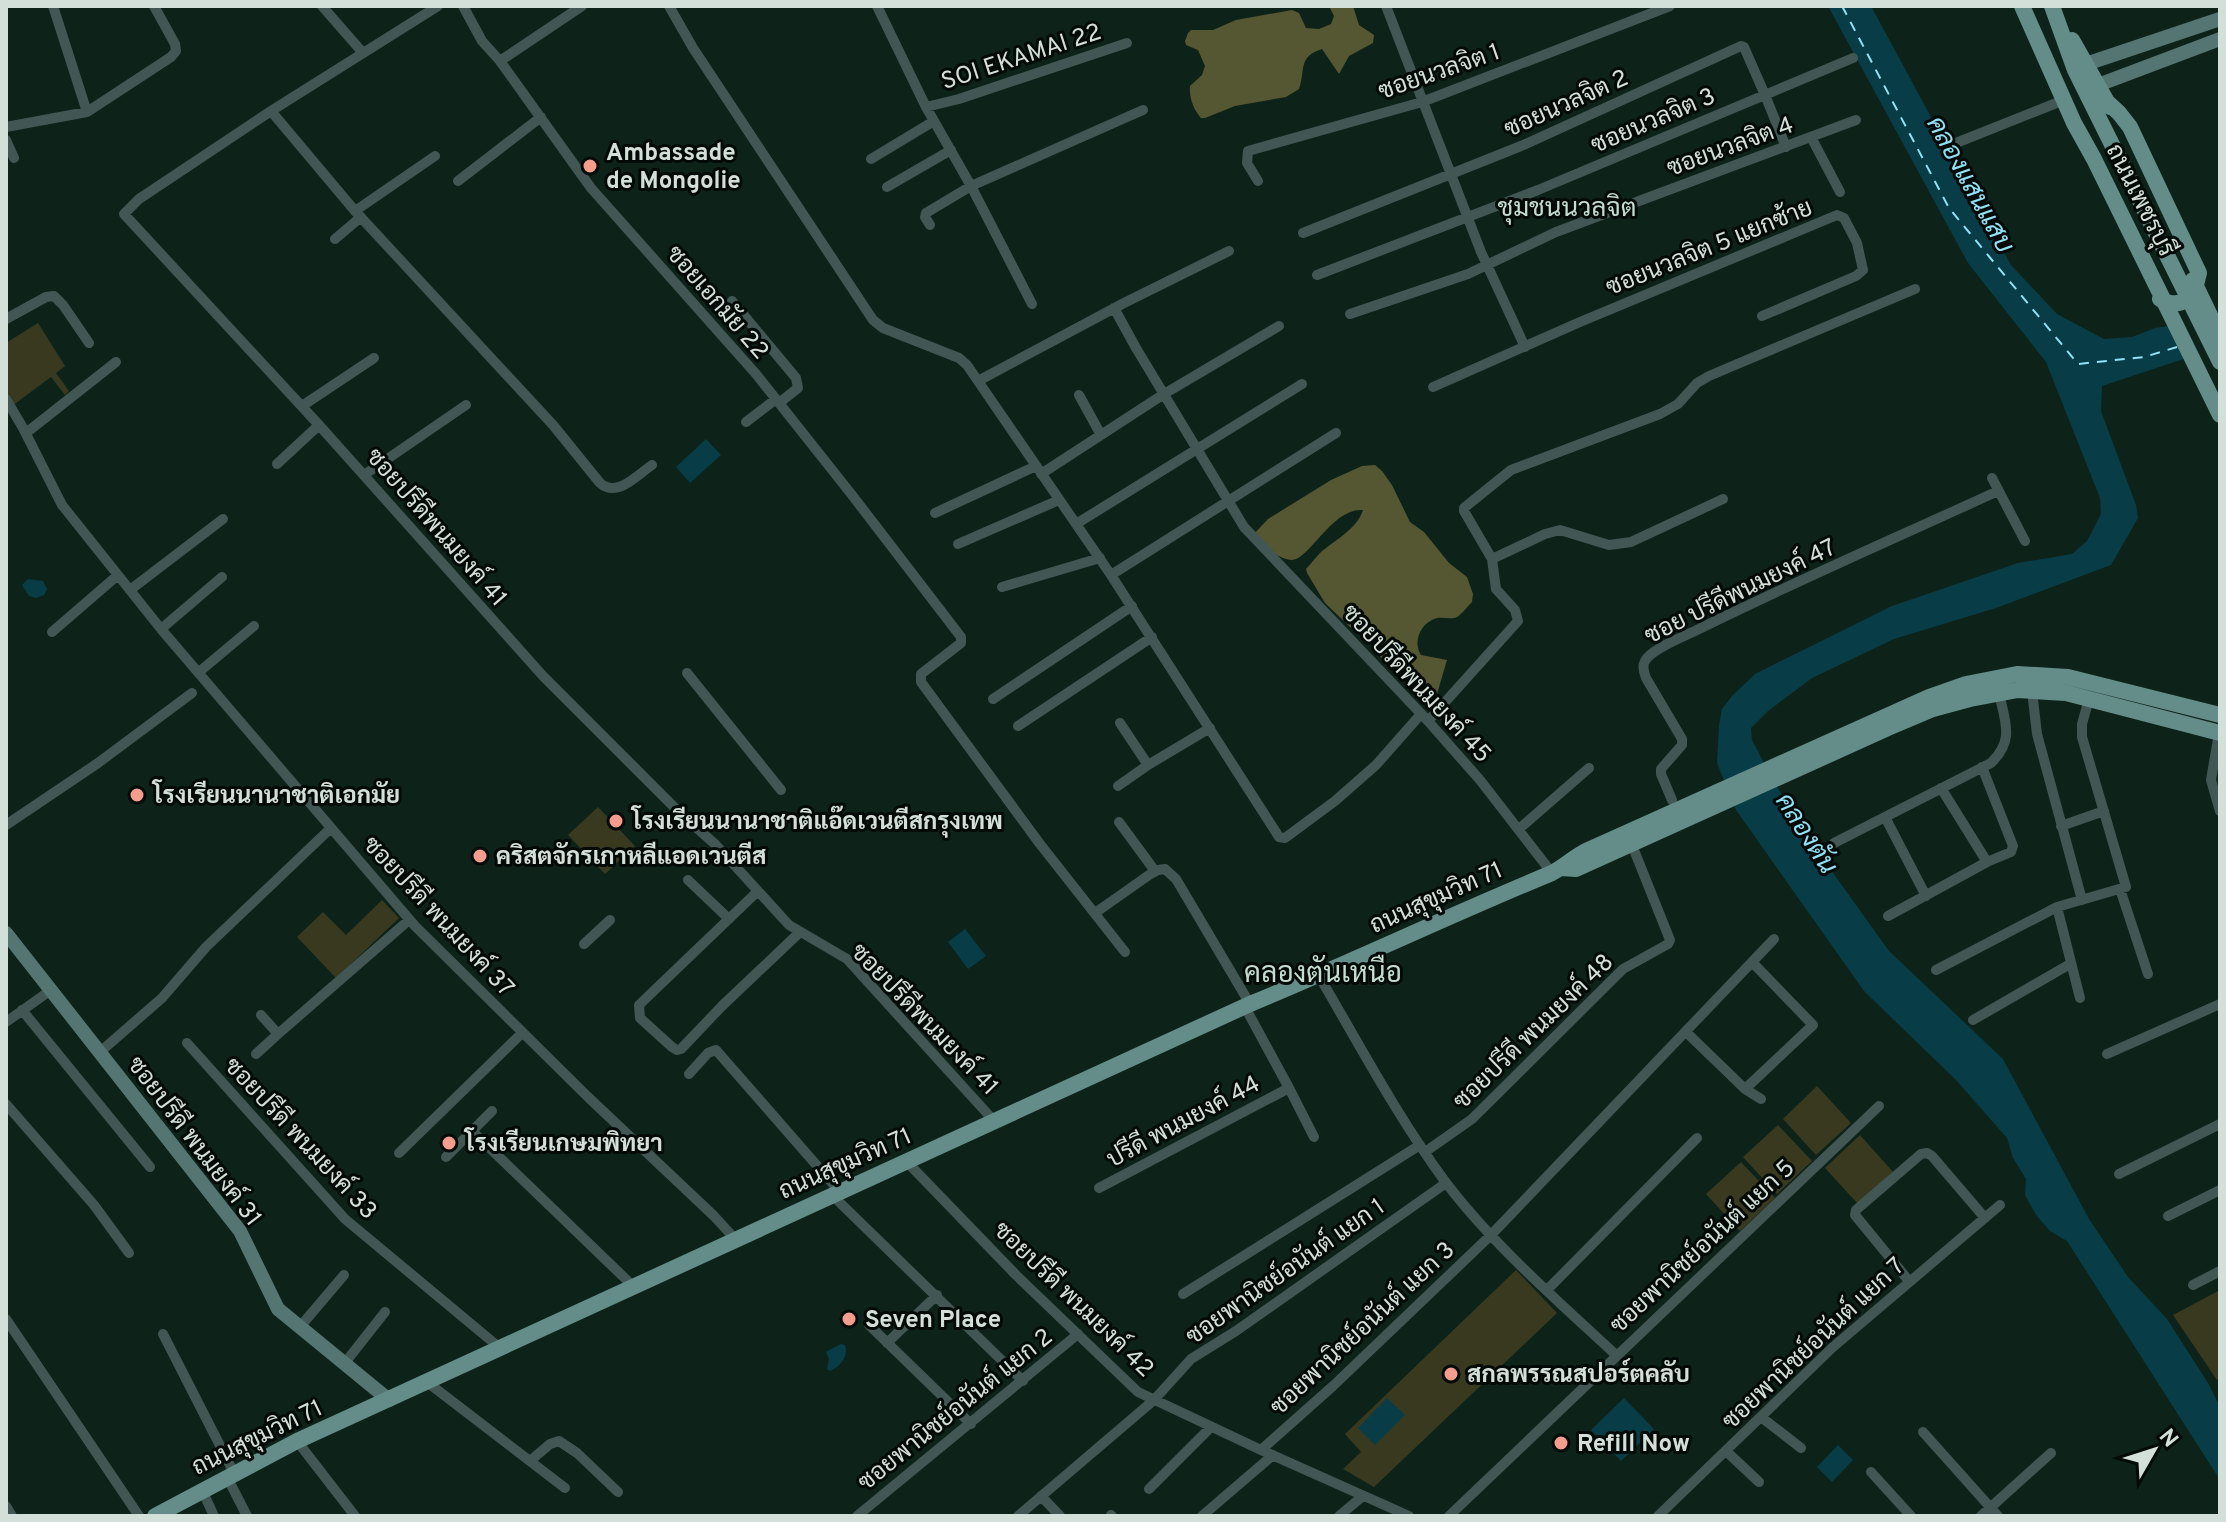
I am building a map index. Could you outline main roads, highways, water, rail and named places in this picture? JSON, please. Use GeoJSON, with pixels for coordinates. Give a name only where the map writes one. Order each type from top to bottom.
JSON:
{"type":"FeatureCollection","features":[{"type":"Feature","properties":{"kind":"main road","name":"ถนนเพชรบุรี"},"geometry":{"type":"LineString","coordinates":[[2022,6],[2074,123],[2220,415]]}},
{"type":"Feature","properties":{"kind":"main road","name":"ถนนเพชรบุรี"},"geometry":{"type":"LineString","coordinates":[[2032,6],[2060,71],[2220,393]]}},
{"type":"Feature","properties":{"kind":"main road","name":"ถนนเพชรบุรี"},"geometry":{"type":"LineString","coordinates":[[2052,6],[2102,93],[2136,179],[2216,360],[2220,377]]}},
{"type":"Feature","properties":{"kind":"main road","name":"ถนนเพชรบุรี"},"geometry":{"type":"LineString","coordinates":[[2052,6],[2075,70],[2220,336]]}},
{"type":"Feature","properties":{"kind":"main road"},"geometry":{"type":"LineString","coordinates":[[2074,123],[2086,160],[2155,297],[2177,304],[2189,298],[2196,289],[2199,273],[2130,127],[2102,93]]}},
{"type":"Feature","properties":{"kind":"main road","name":"ถนนสุขุมวิท 71"},"geometry":{"type":"LineString","coordinates":[[155,1516],[297,1441],[735,1239],[1455,913],[1556,871],[1571,858],[1591,856],[1885,722],[1933,709],[1968,691],[2017,674],[2068,677],[2220,715]]}},
{"type":"Feature","properties":{"kind":"main road"},"geometry":{"type":"LineString","coordinates":[[1955,681],[1968,691],[1955,710],[1818,769],[1810,767],[1801,752],[1801,745],[1807,739],[1937,685],[1955,681]]}},
{"type":"Feature","properties":{"kind":"main road","name":"ถนนสุขุมวิท 71"},"geometry":{"type":"LineString","coordinates":[[1968,691],[2066,693],[2220,733]]}},
{"type":"Feature","properties":{"kind":"main road"},"geometry":{"type":"LineString","coordinates":[[1695,788],[1703,788],[1710,793],[1716,811],[1712,815],[1576,877],[1556,871],[1563,853],[1695,788]]}},
{"type":"Feature","properties":{"kind":"water"},"geometry":{"type":"Polygon","coordinates":[[[1828,6],[1871,6],[2011,265],[2057,314],[2104,339],[2132,337],[2155,328],[2219,319],[2220,347],[2102,386],[2101,411],[2138,518],[2111,565],[1996,608],[1894,639],[1812,678],[1751,728],[1752,740],[1798,824],[1889,951],[2003,1059],[2089,1219],[2128,1277],[2167,1319],[2208,1383],[2220,1407],[2220,1480],[2067,1241],[2050,1231],[2036,1215],[2025,1195],[2026,1179],[2013,1158],[2007,1138],[1956,1080],[1864,991],[1736,810],[1717,763],[1722,709],[1755,674],[1892,606],[2018,563],[2072,554],[2087,541],[2101,514],[2100,498],[2046,362],[1968,263],[1828,6]]]}},
{"type":"Feature","properties":{"kind":"water"},"geometry":{"type":"Polygon","coordinates":[[[706,439],[721,455],[690,483],[676,467],[706,439]]]}},
{"type":"Feature","properties":{"kind":"water"},"geometry":{"type":"Polygon","coordinates":[[[28,579],[43,581],[47,589],[44,595],[36,598],[29,596],[22,585],[28,579]]]}},
{"type":"Feature","properties":{"kind":"water"},"geometry":{"type":"Polygon","coordinates":[[[965,929],[986,956],[968,969],[948,942],[965,929]]]}},
{"type":"Feature","properties":{"kind":"water"},"geometry":{"type":"Polygon","coordinates":[[[845,1345],[845,1357],[830,1371],[827,1369],[829,1359],[826,1352],[845,1345]]]}},
{"type":"Feature","properties":{"kind":"water"},"geometry":{"type":"Polygon","coordinates":[[[1387,1398],[1405,1415],[1375,1445],[1358,1428],[1387,1398]]]}},
{"type":"Feature","properties":{"kind":"water"},"geometry":{"type":"Polygon","coordinates":[[[1624,1398],[1654,1429],[1621,1461],[1591,1430],[1624,1398]]]}},
{"type":"Feature","properties":{"kind":"water"},"geometry":{"type":"Polygon","coordinates":[[[1838,1445],[1853,1460],[1832,1482],[1817,1467],[1838,1445]]]}},
{"type":"Feature","properties":{"kind":"place","name":"Ambassade de Mongolie"},"geometry":{"type":"Point","coordinates":[590,166]}},
{"type":"Feature","properties":{"kind":"place","name":"โรงเรียนนานาชาติเอกมัย"},"geometry":{"type":"Point","coordinates":[137,795]}},
{"type":"Feature","properties":{"kind":"place","name":"โรงเรียนนานาชาติแอ๊ดเวนตีสกรุงเทพ"},"geometry":{"type":"Point","coordinates":[616,821]}},
{"type":"Feature","properties":{"kind":"place","name":"คริสตจักรเกาหลีแอดเวนตีส"},"geometry":{"type":"Point","coordinates":[480,856]}},
{"type":"Feature","properties":{"kind":"place","name":"โรงเรียนเกษมพิทยา"},"geometry":{"type":"Point","coordinates":[449,1143]}},
{"type":"Feature","properties":{"kind":"place","name":"Seven Place"},"geometry":{"type":"Point","coordinates":[849,1319]}},
{"type":"Feature","properties":{"kind":"place","name":"สกลพรรณสปอร์ตคลับ"},"geometry":{"type":"Point","coordinates":[1451,1374]}},
{"type":"Feature","properties":{"kind":"place","name":"Refill Now"},"geometry":{"type":"Point","coordinates":[1561,1443]}},
{"type":"Feature","properties":{"kind":"district","name":"ชุมชนนวลจิต"},"geometry":{"type":"Point","coordinates":[1567,207]}},
{"type":"Feature","properties":{"kind":"district","name":"คลองตันเหนือ"},"geometry":{"type":"Point","coordinates":[1323,972]}},
{"type":"Feature","properties":{"kind":"water label","name":"คลองแสนแสบ"},"geometry":{"type":"Point","coordinates":[1971,184]}},
{"type":"Feature","properties":{"kind":"water label","name":"คลองตัน"},"geometry":{"type":"Point","coordinates":[1807,833]}}]}
